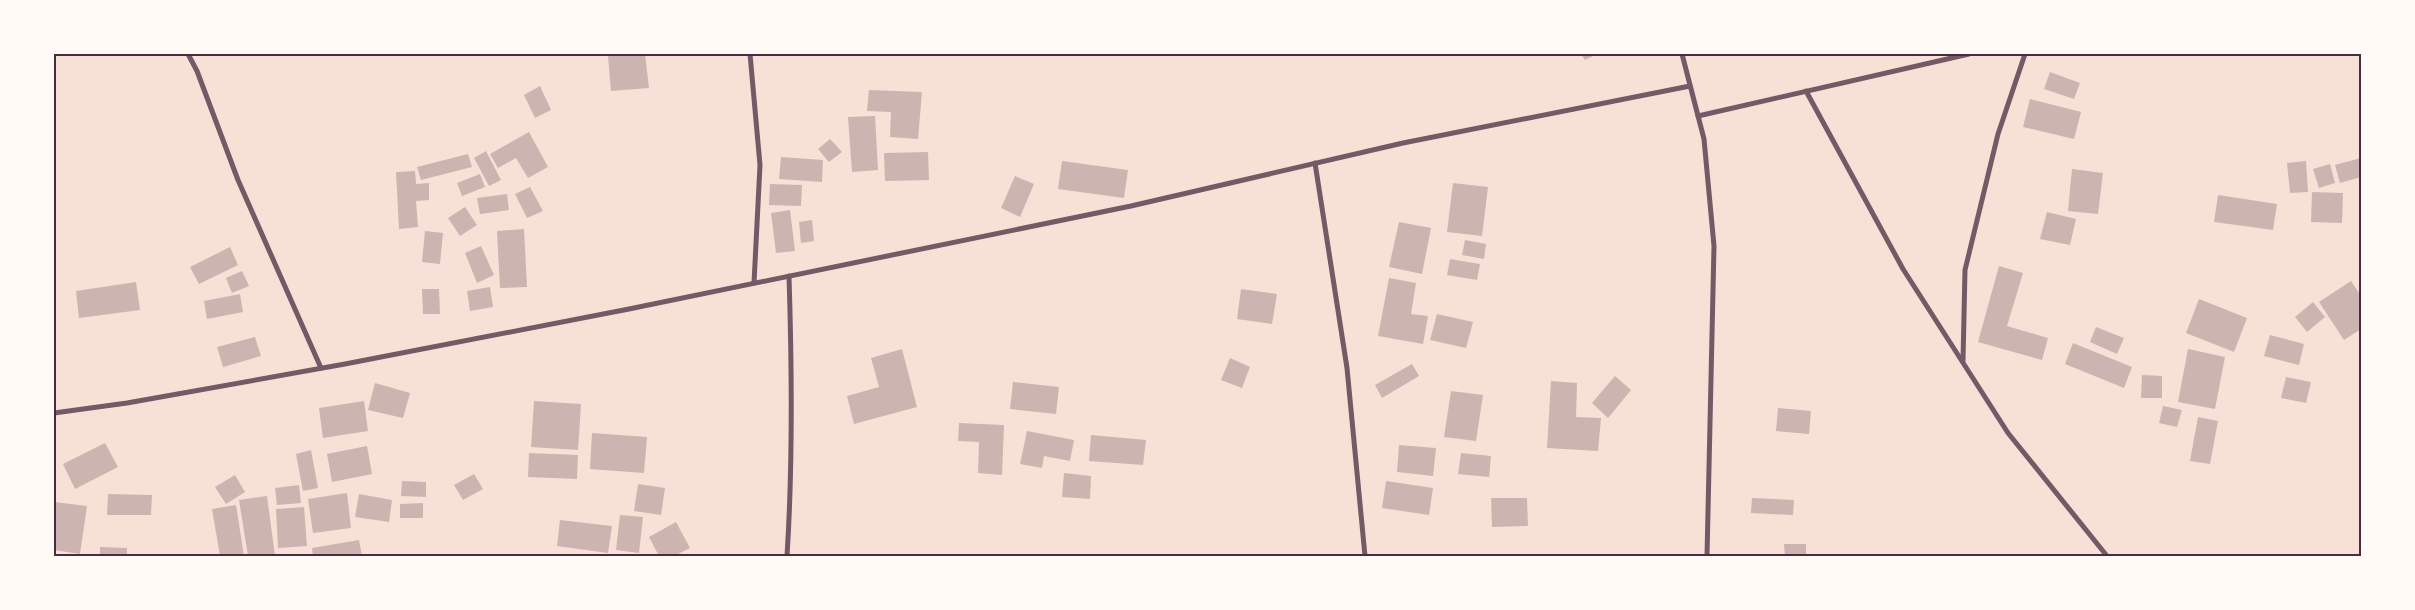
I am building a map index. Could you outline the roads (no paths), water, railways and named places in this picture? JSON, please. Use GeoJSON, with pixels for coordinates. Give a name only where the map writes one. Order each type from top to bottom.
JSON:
{"type":"FeatureCollection","features":[{"type":"Feature","properties":{"kind":"street"},"geometry":{"type":"LineString","coordinates":[[188,54],[197,71],[238,180],[321,368]]}},
{"type":"Feature","properties":{"kind":"street"},"geometry":{"type":"LineString","coordinates":[[750,54],[760,165],[754,283]]}},
{"type":"Feature","properties":{"kind":"street"},"geometry":{"type":"LineString","coordinates":[[1682,54],[1704,139],[1714,246],[1707,556]]}},
{"type":"Feature","properties":{"kind":"street"},"geometry":{"type":"LineString","coordinates":[[1698,116],[1969,54]]}},
{"type":"Feature","properties":{"kind":"street"},"geometry":{"type":"LineString","coordinates":[[1963,362],[1965,270],[1998,134],[2025,54]]}},
{"type":"Feature","properties":{"kind":"street"},"geometry":{"type":"LineString","coordinates":[[54,413],[127,403],[321,368],[754,283],[1131,206],[1403,143],[1690,86]]}},
{"type":"Feature","properties":{"kind":"street"},"geometry":{"type":"LineString","coordinates":[[1806,91],[1903,269],[2008,433],[2107,556]]}},
{"type":"Feature","properties":{"kind":"street"},"geometry":{"type":"LineString","coordinates":[[1315,164],[1348,368],[1365,556]]}},
{"type":"Feature","properties":{"kind":"street"},"geometry":{"type":"LineString","coordinates":[[786,556],[791,492],[792,383],[789,276]]}}]}
